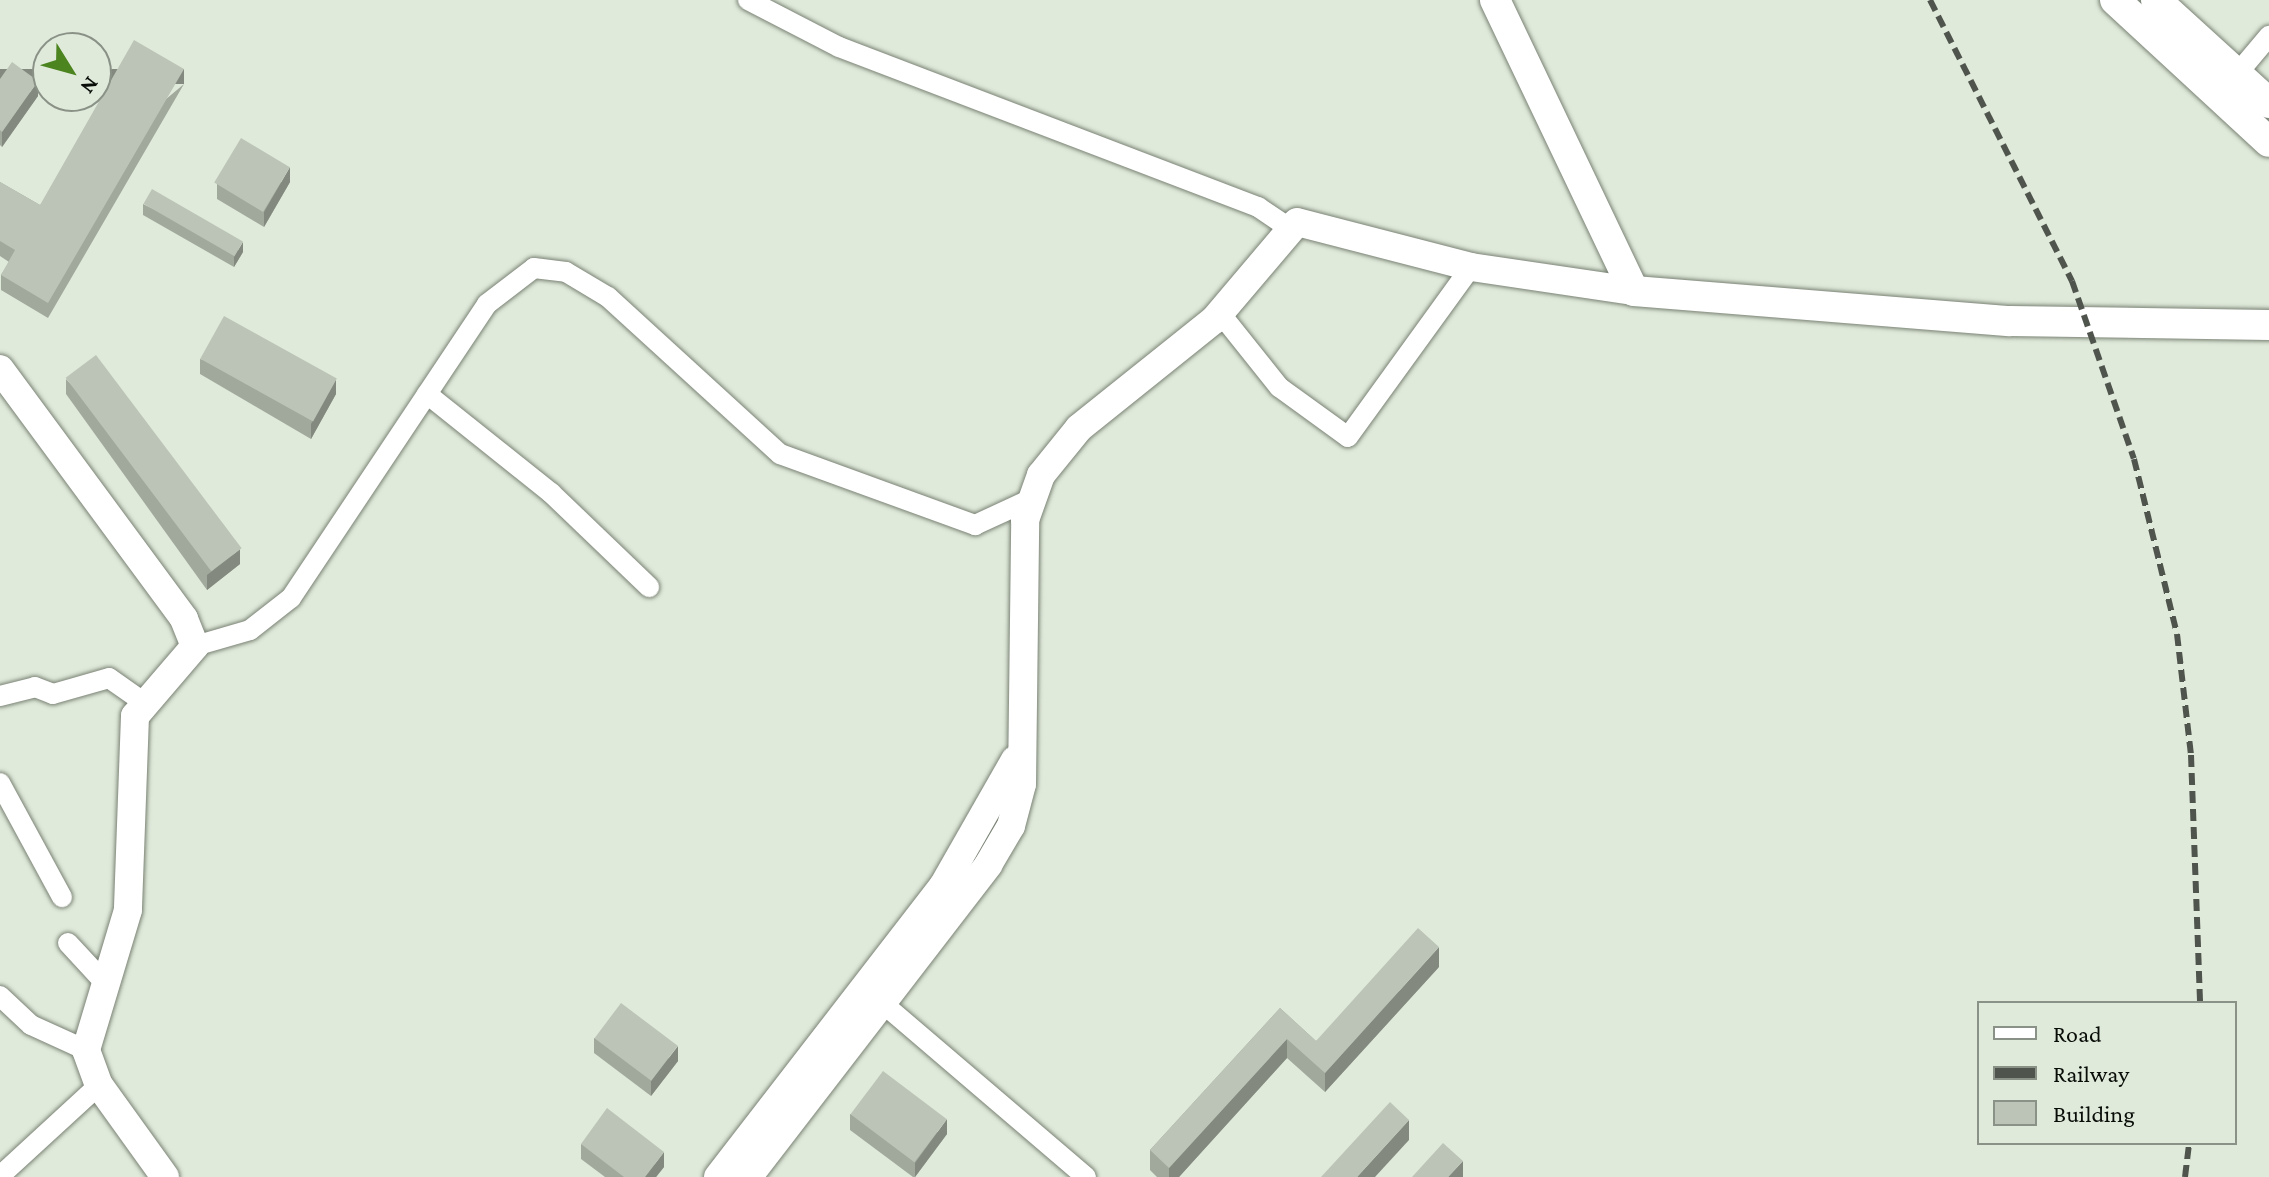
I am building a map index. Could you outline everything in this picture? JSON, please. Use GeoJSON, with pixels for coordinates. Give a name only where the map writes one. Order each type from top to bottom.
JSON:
{"type":"FeatureCollection","features":[{"type":"Feature","properties":{"kind":"main road"},"geometry":{"type":"LineString","coordinates":[[1495,0],[1634,291],[2010,321],[2269,325]]}},
{"type":"Feature","properties":{"kind":"main road"},"geometry":{"type":"LineString","coordinates":[[2115,0],[2269,142]]}},
{"type":"Feature","properties":{"kind":"main road"},"geometry":{"type":"LineString","coordinates":[[2156,0],[2269,103]]}},
{"type":"Feature","properties":{"kind":"street"},"geometry":{"type":"LineString","coordinates":[[748,0],[839,47],[1258,207],[1288,227]]}},
{"type":"Feature","properties":{"kind":"street"},"geometry":{"type":"LineString","coordinates":[[2237,74],[2269,36]]}},
{"type":"Feature","properties":{"kind":"street"},"geometry":{"type":"LineString","coordinates":[[165,1177],[99,1085],[86,1050],[128,910],[135,716],[141,700],[195,646],[250,630],[291,598],[498,291],[520,273],[551,267],[636,320],[780,454],[975,525],[1029,500],[1079,428],[1220,313],[1288,227],[1306,221],[1335,226],[1471,267],[1634,291]]}},
{"type":"Feature","properties":{"kind":"street"},"geometry":{"type":"LineString","coordinates":[[1220,313],[1279,387],[1348,437],[1471,267]]}},
{"type":"Feature","properties":{"kind":"street"},"geometry":{"type":"LineString","coordinates":[[0,369],[184,619],[195,646]]}},
{"type":"Feature","properties":{"kind":"street"},"geometry":{"type":"LineString","coordinates":[[427,394],[551,493],[649,587]]}},
{"type":"Feature","properties":{"kind":"street"},"geometry":{"type":"LineString","coordinates":[[718,1177],[1000,847],[1020,794],[1029,500]]}},
{"type":"Feature","properties":{"kind":"street"},"geometry":{"type":"LineString","coordinates":[[0,696],[35,687],[53,694],[109,678],[141,700]]}},
{"type":"Feature","properties":{"kind":"street"},"geometry":{"type":"LineString","coordinates":[[0,783],[62,897]]}},
{"type":"Feature","properties":{"kind":"street"},"geometry":{"type":"LineString","coordinates":[[68,943],[105,983]]}},
{"type":"Feature","properties":{"kind":"street"},"geometry":{"type":"LineString","coordinates":[[0,996],[31,1025],[86,1050]]}},
{"type":"Feature","properties":{"kind":"street"},"geometry":{"type":"LineString","coordinates":[[748,1177],[873,996]]}},
{"type":"Feature","properties":{"kind":"street"},"geometry":{"type":"LineString","coordinates":[[873,996],[1086,1177]]}},
{"type":"Feature","properties":{"kind":"street"},"geometry":{"type":"LineString","coordinates":[[0,1176],[99,1085]]}},
{"type":"Feature","properties":{"kind":"building"},"geometry":{"type":"Polygon","coordinates":[[[134,40],[184,69],[48,303],[1,275],[15,250],[0,241],[0,182],[40,205],[93,112],[112,112],[112,79],[134,40]]]}},
{"type":"Feature","properties":{"kind":"building"},"geometry":{"type":"Polygon","coordinates":[[[12,62],[32,77],[32,90],[2,132],[0,130],[0,79],[12,62]]]}},
{"type":"Feature","properties":{"kind":"building"},"geometry":{"type":"Polygon","coordinates":[[[241,138],[290,167],[263,212],[214,183],[241,138]]]}},
{"type":"Feature","properties":{"kind":"building"},"geometry":{"type":"Polygon","coordinates":[[[152,189],[243,241],[234,256],[144,204],[152,189]]]}},
{"type":"Feature","properties":{"kind":"building"},"geometry":{"type":"Polygon","coordinates":[[[224,316],[337,379],[313,421],[200,359],[224,316]]]}},
{"type":"Feature","properties":{"kind":"building"},"geometry":{"type":"Polygon","coordinates":[[[96,355],[242,548],[211,571],[66,378],[96,355]]]}},
{"type":"Feature","properties":{"kind":"building"},"geometry":{"type":"Polygon","coordinates":[[[1418,928],[1439,947],[1325,1073],[1287,1039],[1169,1168],[1150,1150],[1280,1008],[1316,1041],[1418,928]]]}},
{"type":"Feature","properties":{"kind":"building"},"geometry":{"type":"Polygon","coordinates":[[[621,1003],[678,1046],[651,1081],[595,1038],[621,1003]]]}},
{"type":"Feature","properties":{"kind":"building"},"geometry":{"type":"Polygon","coordinates":[[[883,1071],[947,1119],[914,1162],[851,1114],[883,1071]]]}},
{"type":"Feature","properties":{"kind":"building"},"geometry":{"type":"Polygon","coordinates":[[[1390,1102],[1409,1120],[1357,1177],[1321,1177],[1390,1102]]]}},
{"type":"Feature","properties":{"kind":"building"},"geometry":{"type":"Polygon","coordinates":[[[607,1108],[664,1152],[645,1177],[624,1177],[581,1144],[607,1108]]]}},
{"type":"Feature","properties":{"kind":"building"},"geometry":{"type":"Polygon","coordinates":[[[1443,1143],[1463,1161],[1448,1177],[1412,1177],[1443,1143]]]}},
{"type":"Feature","properties":{"kind":"railway"},"geometry":{"type":"LineString","coordinates":[[1930,0],[2072,281],[2134,459],[2177,634],[2191,755],[2200,1001]]}},
{"type":"Feature","properties":{"kind":"railway"},"geometry":{"type":"LineString","coordinates":[[2185,1177],[2189,1145]]}}]}
